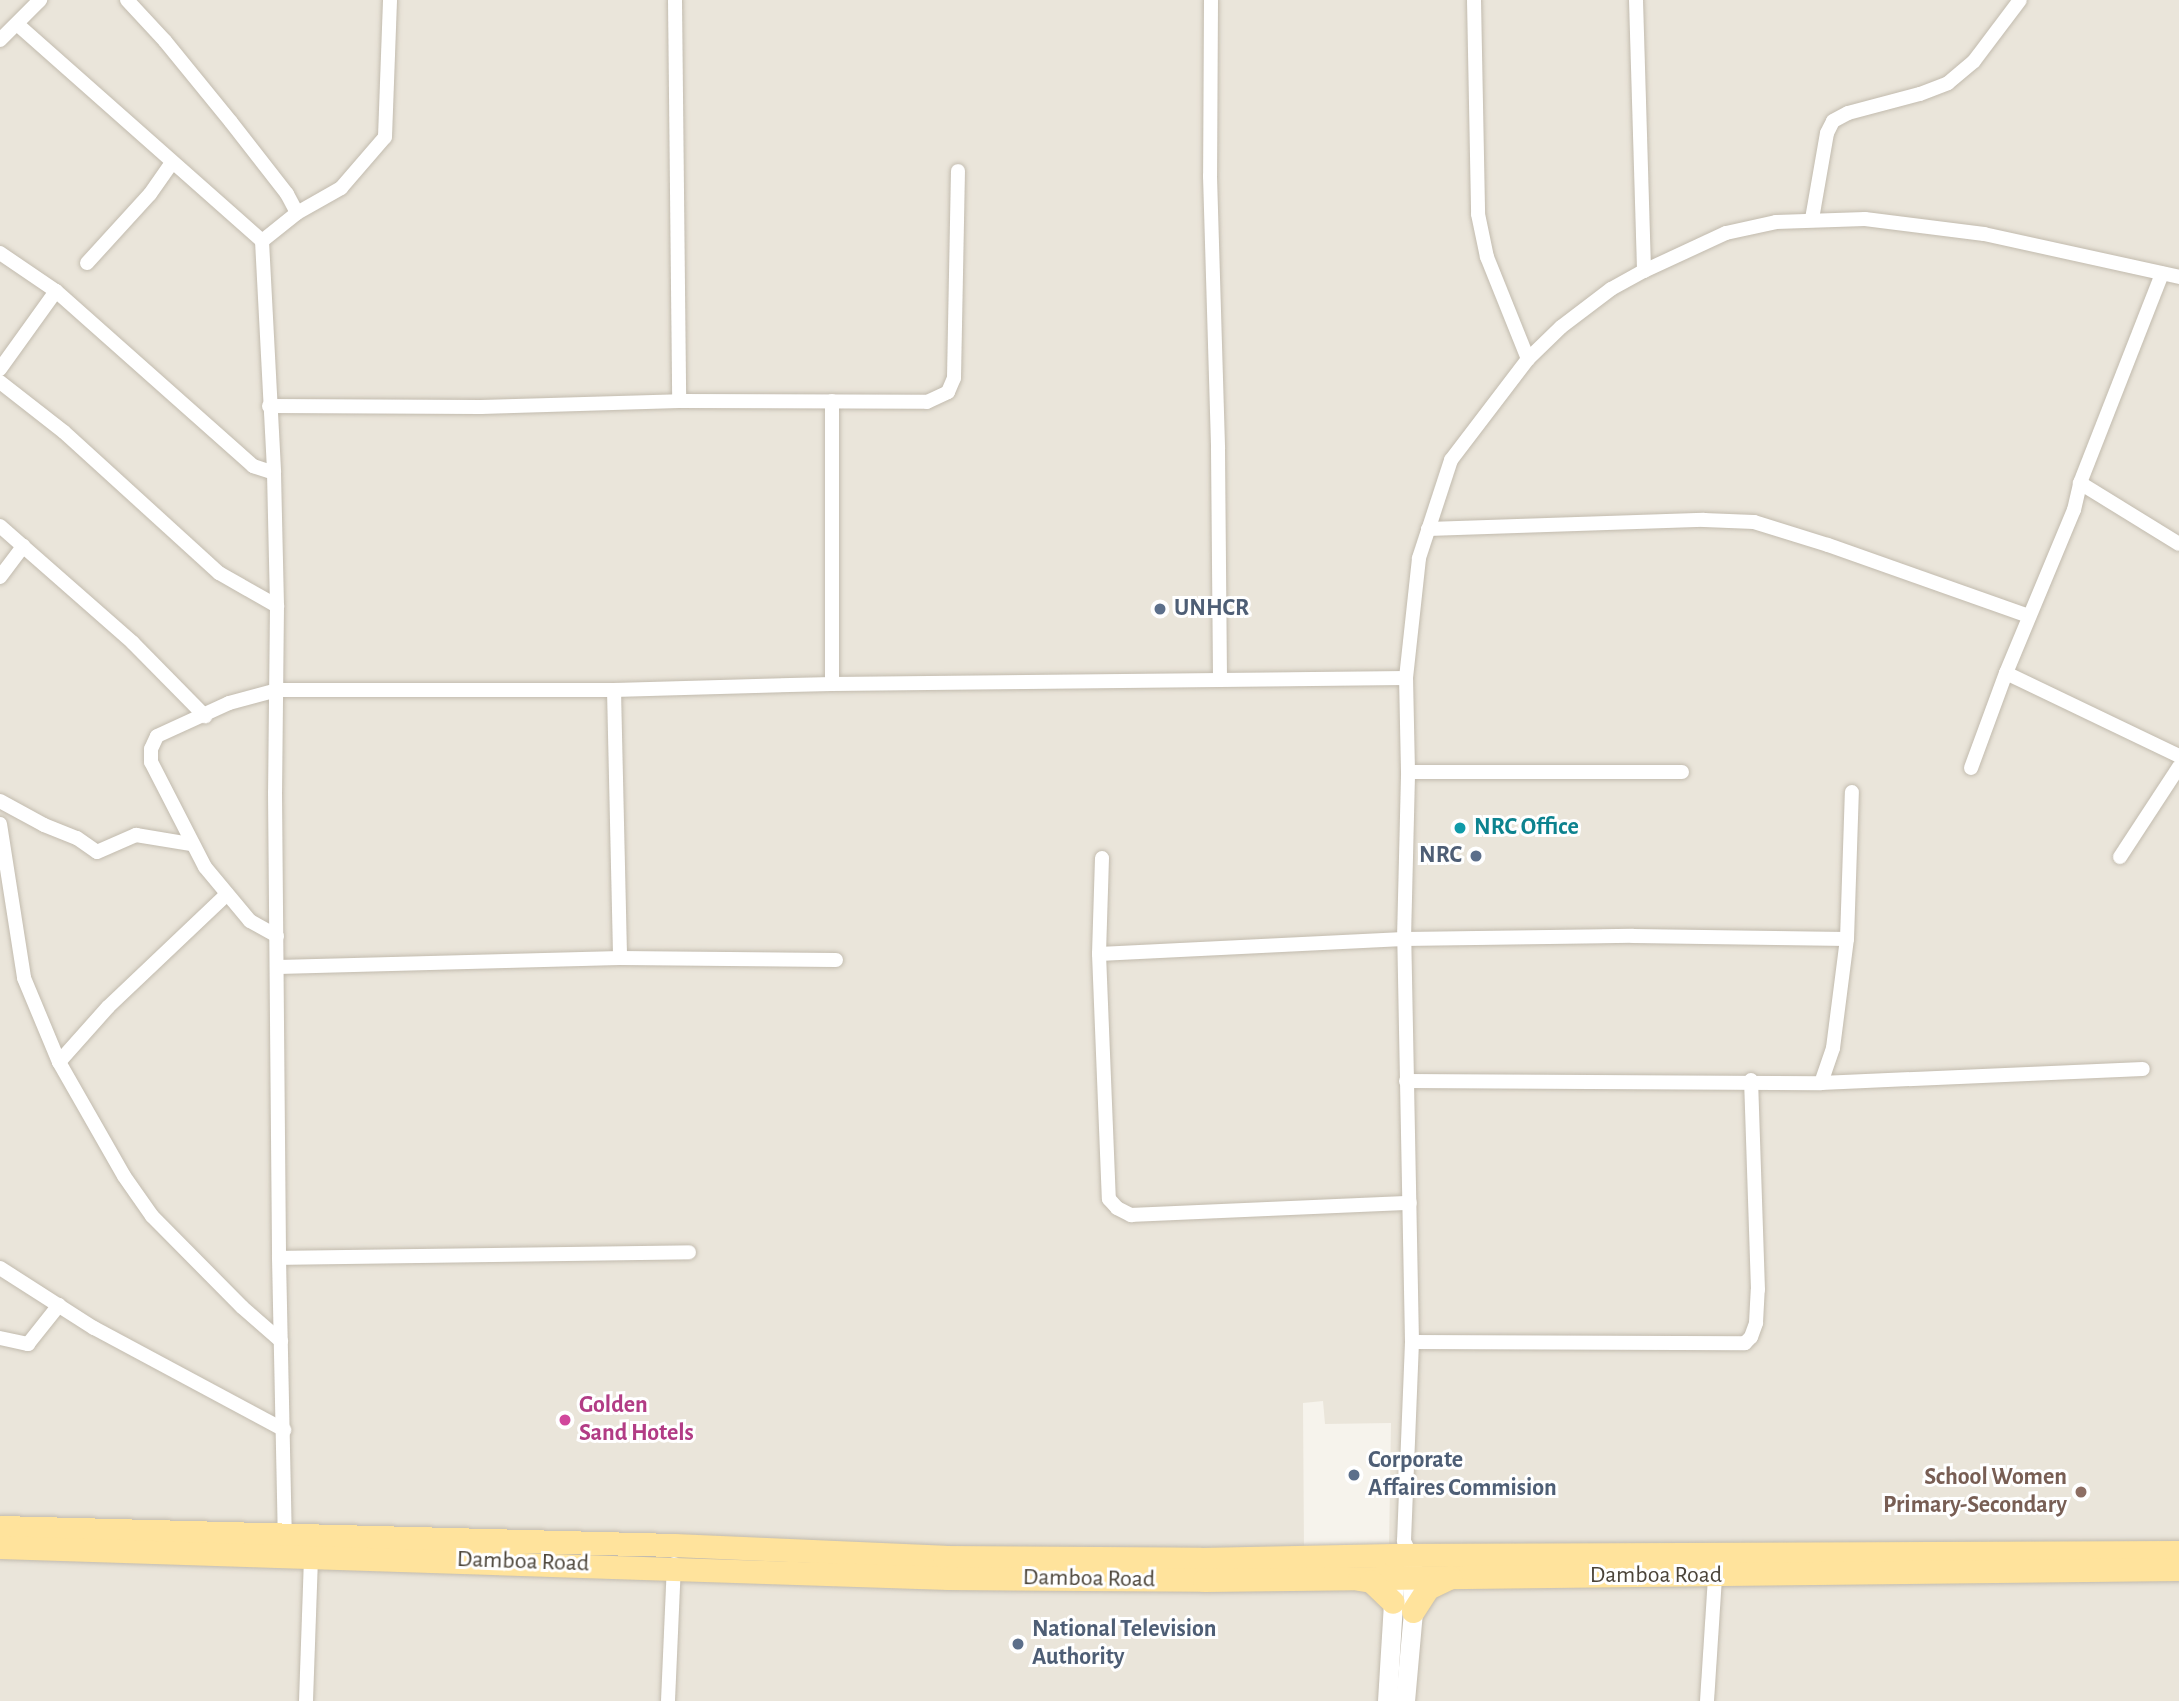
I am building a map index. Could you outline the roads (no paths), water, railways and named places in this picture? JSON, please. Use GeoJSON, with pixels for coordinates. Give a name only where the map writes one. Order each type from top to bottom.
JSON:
{"type":"FeatureCollection","features":[{"type":"Feature","properties":{"kind":"main road","name":"Damboa Road"},"geometry":{"type":"LineString","coordinates":[[0,1527],[285,1536],[674,1556],[948,1578],[1204,1580],[1349,1577],[1403,1561],[1453,1577],[2179,1569]]}},
{"type":"Feature","properties":{"kind":"main road","name":"Damboa Road"},"geometry":{"type":"LineString","coordinates":[[0,1547],[311,1558],[674,1556],[1403,1561],[2179,1552]]}},
{"type":"Feature","properties":{"kind":"main road"},"geometry":{"type":"LineString","coordinates":[[1349,1577],[1371,1581],[1403,1606],[1428,1588],[1453,1577]]}},
{"type":"Feature","properties":{"kind":"street"},"geometry":{"type":"LineString","coordinates":[[0,40],[40,0]]}},
{"type":"Feature","properties":{"kind":"street"},"geometry":{"type":"LineString","coordinates":[[262,241],[297,213],[341,188],[385,137],[390,0]]}},
{"type":"Feature","properties":{"kind":"street"},"geometry":{"type":"LineString","coordinates":[[675,0],[679,401]]}},
{"type":"Feature","properties":{"kind":"street"},"geometry":{"type":"LineString","coordinates":[[1211,0],[1210,176],[1220,680]]}},
{"type":"Feature","properties":{"kind":"street"},"geometry":{"type":"LineString","coordinates":[[1474,0],[1478,214],[1487,257],[1528,359]]}},
{"type":"Feature","properties":{"kind":"street"},"geometry":{"type":"LineString","coordinates":[[1636,0],[1644,271]]}},
{"type":"Feature","properties":{"kind":"street"},"geometry":{"type":"LineString","coordinates":[[1812,219],[1827,133],[1833,121],[1848,113],[1920,94],[1948,83],[1974,61],[2020,0]]}},
{"type":"Feature","properties":{"kind":"street"},"geometry":{"type":"LineString","coordinates":[[134,2],[287,194],[297,213]]}},
{"type":"Feature","properties":{"kind":"street"},"geometry":{"type":"LineString","coordinates":[[16,24],[262,241],[274,473],[277,606],[279,1258],[285,1536]]}},
{"type":"Feature","properties":{"kind":"street"},"geometry":{"type":"LineString","coordinates":[[87,263],[150,194],[172,163]]}},
{"type":"Feature","properties":{"kind":"street"},"geometry":{"type":"LineString","coordinates":[[269,406],[481,407],[679,401],[926,402],[948,392],[954,379],[958,170]]}},
{"type":"Feature","properties":{"kind":"street"},"geometry":{"type":"LineString","coordinates":[[1405,1701],[1403,1561],[1412,1342],[1404,939],[1408,772],[1406,678],[1419,558],[1451,460],[1528,359],[1560,327],[1611,289],[1726,233],[1776,222],[1865,219],[1984,234],[2173,273],[2080,483],[2074,510],[2006,673],[1971,768]]}},
{"type":"Feature","properties":{"kind":"street"},"geometry":{"type":"LineString","coordinates":[[0,253],[56,291],[253,466],[274,473]]}},
{"type":"Feature","properties":{"kind":"street"},"geometry":{"type":"LineString","coordinates":[[0,369],[56,291]]}},
{"type":"Feature","properties":{"kind":"street"},"geometry":{"type":"LineString","coordinates":[[0,382],[64,432],[219,573],[277,606]]}},
{"type":"Feature","properties":{"kind":"street"},"geometry":{"type":"LineString","coordinates":[[832,401],[832,684]]}},
{"type":"Feature","properties":{"kind":"street"},"geometry":{"type":"LineString","coordinates":[[2080,483],[2179,544]]}},
{"type":"Feature","properties":{"kind":"street"},"geometry":{"type":"LineString","coordinates":[[1427,530],[1704,520],[1754,522],[1828,545],[2029,616]]}},
{"type":"Feature","properties":{"kind":"street"},"geometry":{"type":"LineString","coordinates":[[0,526],[133,643],[205,716]]}},
{"type":"Feature","properties":{"kind":"street"},"geometry":{"type":"LineString","coordinates":[[0,577],[23,546]]}},
{"type":"Feature","properties":{"kind":"street"},"geometry":{"type":"LineString","coordinates":[[2006,673],[2179,756]]}},
{"type":"Feature","properties":{"kind":"street"},"geometry":{"type":"LineString","coordinates":[[277,936],[250,921],[227,894],[191,844],[150,762],[151,749],[157,736],[205,716],[229,702],[277,690],[614,690],[832,684],[1406,678]]}},
{"type":"Feature","properties":{"kind":"street"},"geometry":{"type":"LineString","coordinates":[[614,690],[620,958]]}},
{"type":"Feature","properties":{"kind":"street"},"geometry":{"type":"LineString","coordinates":[[2120,856],[2179,767]]}},
{"type":"Feature","properties":{"kind":"street"},"geometry":{"type":"LineString","coordinates":[[1408,772],[1682,772]]}},
{"type":"Feature","properties":{"kind":"street"},"geometry":{"type":"LineString","coordinates":[[1821,1083],[1833,1048],[1847,939],[1852,792]]}},
{"type":"Feature","properties":{"kind":"street"},"geometry":{"type":"LineString","coordinates":[[0,801],[44,825],[77,838],[97,852],[136,835],[191,844]]}},
{"type":"Feature","properties":{"kind":"street"},"geometry":{"type":"LineString","coordinates":[[0,824],[24,978],[59,1062],[124,1176],[152,1216],[242,1307],[281,1341]]}},
{"type":"Feature","properties":{"kind":"street"},"geometry":{"type":"LineString","coordinates":[[1102,858],[1099,954],[1109,1199],[1116,1208],[1131,1215],[1410,1203]]}},
{"type":"Feature","properties":{"kind":"street"},"geometry":{"type":"LineString","coordinates":[[59,1062],[108,1007],[227,894]]}},
{"type":"Feature","properties":{"kind":"street"},"geometry":{"type":"LineString","coordinates":[[1099,954],[1404,939],[1633,936],[1847,939]]}},
{"type":"Feature","properties":{"kind":"street"},"geometry":{"type":"LineString","coordinates":[[278,967],[620,958],[836,960]]}},
{"type":"Feature","properties":{"kind":"street"},"geometry":{"type":"LineString","coordinates":[[1406,1080],[1751,1080],[1821,1083],[2143,1069]]}},
{"type":"Feature","properties":{"kind":"street"},"geometry":{"type":"LineString","coordinates":[[1412,1342],[1745,1343],[1751,1338],[1756,1323],[1758,1290],[1751,1080]]}},
{"type":"Feature","properties":{"kind":"street"},"geometry":{"type":"LineString","coordinates":[[279,1258],[689,1252]]}},
{"type":"Feature","properties":{"kind":"street"},"geometry":{"type":"LineString","coordinates":[[0,1268],[94,1328],[284,1430]]}},
{"type":"Feature","properties":{"kind":"street"},"geometry":{"type":"LineString","coordinates":[[0,1338],[28,1344],[59,1305]]}},
{"type":"Feature","properties":{"kind":"street"},"geometry":{"type":"LineString","coordinates":[[667,1701],[674,1556]]}},
{"type":"Feature","properties":{"kind":"street"},"geometry":{"type":"LineString","coordinates":[[306,1701],[311,1558]]}},
{"type":"Feature","properties":{"kind":"street"},"geometry":{"type":"LineString","coordinates":[[1707,1701],[1715,1576]]}},
{"type":"Feature","properties":{"kind":"street"},"geometry":{"type":"LineString","coordinates":[[1387,1701],[1403,1606]]}},
{"type":"Feature","properties":{"kind":"place","name":"UNHCR"},"geometry":{"type":"Point","coordinates":[1160,609]}},
{"type":"Feature","properties":{"kind":"place","name":"NRC Office"},"geometry":{"type":"Point","coordinates":[1460,828]}},
{"type":"Feature","properties":{"kind":"place","name":"NRC"},"geometry":{"type":"Point","coordinates":[1476,856]}},
{"type":"Feature","properties":{"kind":"place","name":"Golden Sand Hotels"},"geometry":{"type":"Point","coordinates":[565,1420]}},
{"type":"Feature","properties":{"kind":"place","name":"Corporate Affaires Commision"},"geometry":{"type":"Point","coordinates":[1354,1475]}},
{"type":"Feature","properties":{"kind":"place","name":"School Women Primary-Secondary"},"geometry":{"type":"Point","coordinates":[2081,1492]}},
{"type":"Feature","properties":{"kind":"place","name":"National Television Authority"},"geometry":{"type":"Point","coordinates":[1018,1644]}}]}
